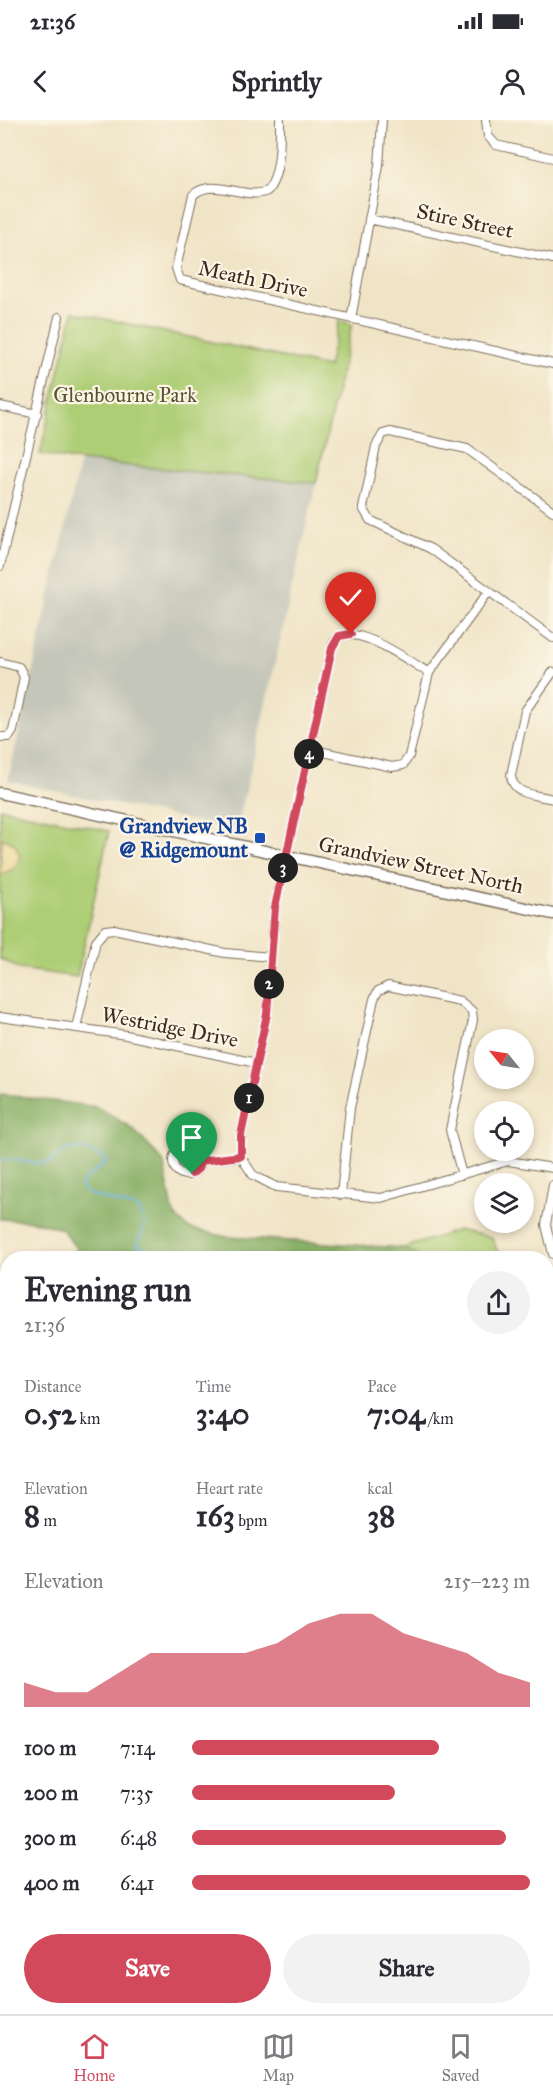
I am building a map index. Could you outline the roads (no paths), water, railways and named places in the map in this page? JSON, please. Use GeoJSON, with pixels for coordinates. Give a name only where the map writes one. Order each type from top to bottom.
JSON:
{"type":"FeatureCollection","features":[{"type":"Feature","properties":{"kind":"street","name":"Meath Drive"},"geometry":{"type":"LineString","coordinates":[[280,120],[279,150],[273,183],[267,192],[258,194],[205,189],[193,195],[176,268],[177,275],[186,283],[553,364]]}},
{"type":"Feature","properties":{"kind":"street"},"geometry":{"type":"LineString","coordinates":[[351,319],[381,155],[382,120]]}},
{"type":"Feature","properties":{"kind":"street"},"geometry":{"type":"LineString","coordinates":[[486,120],[488,136],[496,145],[553,158]]}},
{"type":"Feature","properties":{"kind":"street","name":"Stire Street"},"geometry":{"type":"LineString","coordinates":[[369,219],[553,259]]}},
{"type":"Feature","properties":{"kind":"street"},"geometry":{"type":"LineString","coordinates":[[0,565],[59,316]]}},
{"type":"Feature","properties":{"kind":"street"},"geometry":{"type":"LineString","coordinates":[[0,406],[37,414]]}},
{"type":"Feature","properties":{"kind":"street"},"geometry":{"type":"LineString","coordinates":[[551,506],[467,449],[393,432],[380,437],[363,504],[365,515],[431,549],[553,638]]}},
{"type":"Feature","properties":{"kind":"street"},"geometry":{"type":"LineString","coordinates":[[310,749],[392,767],[403,765],[409,756],[429,673],[489,591]]}},
{"type":"Feature","properties":{"kind":"street"},"geometry":{"type":"LineString","coordinates":[[429,673],[372,640],[351,634],[339,636],[332,648],[274,913],[267,1014],[241,1135],[241,1156],[253,1175],[270,1186],[341,1195],[389,1198],[508,1161],[553,1168]]}},
{"type":"Feature","properties":{"kind":"street"},"geometry":{"type":"LineString","coordinates":[[0,662],[21,669],[24,680],[13,731],[9,737],[0,737]]}},
{"type":"Feature","properties":{"kind":"street"},"geometry":{"type":"LineString","coordinates":[[553,672],[525,711],[511,779],[520,791],[553,799]]}},
{"type":"Feature","properties":{"kind":"street","name":"Grandview Street North"},"geometry":{"type":"LineString","coordinates":[[0,794],[553,914]]}},
{"type":"Feature","properties":{"kind":"street"},"geometry":{"type":"LineString","coordinates":[[76,1028],[96,940],[105,930],[114,929],[225,952],[271,957]]}},
{"type":"Feature","properties":{"kind":"street"},"geometry":{"type":"LineString","coordinates":[[341,1195],[350,1108],[374,999],[378,991],[388,986],[460,1001],[472,1011],[473,1020],[450,1130],[462,1175]]}},
{"type":"Feature","properties":{"kind":"street","name":"Westridge Drive"},"geometry":{"type":"LineString","coordinates":[[0,1017],[126,1035],[256,1063]]}},
{"type":"Feature","properties":{"kind":"street"},"geometry":{"type":"LineString","coordinates":[[201,1161],[241,1156]]}},
{"type":"Feature","properties":{"kind":"street"},"geometry":{"type":"LineString","coordinates":[[552,1251],[546,1225],[553,1185]]}},
{"type":"Feature","properties":{"kind":"waterway"},"geometry":{"type":"LineString","coordinates":[[0,1160],[46,1163],[67,1149],[73,1148],[107,1159],[80,1186],[88,1194],[139,1209],[145,1224],[137,1245],[150,1251]]}},
{"type":"Feature","properties":{"kind":"place","name":"Grandview NB @ Ridgemount"},"geometry":{"type":"Point","coordinates":[260,838]}},
{"type":"Feature","properties":{"kind":"park label","name":"Glenbourne Park"},"geometry":{"type":"Point","coordinates":[125,395]}}]}
